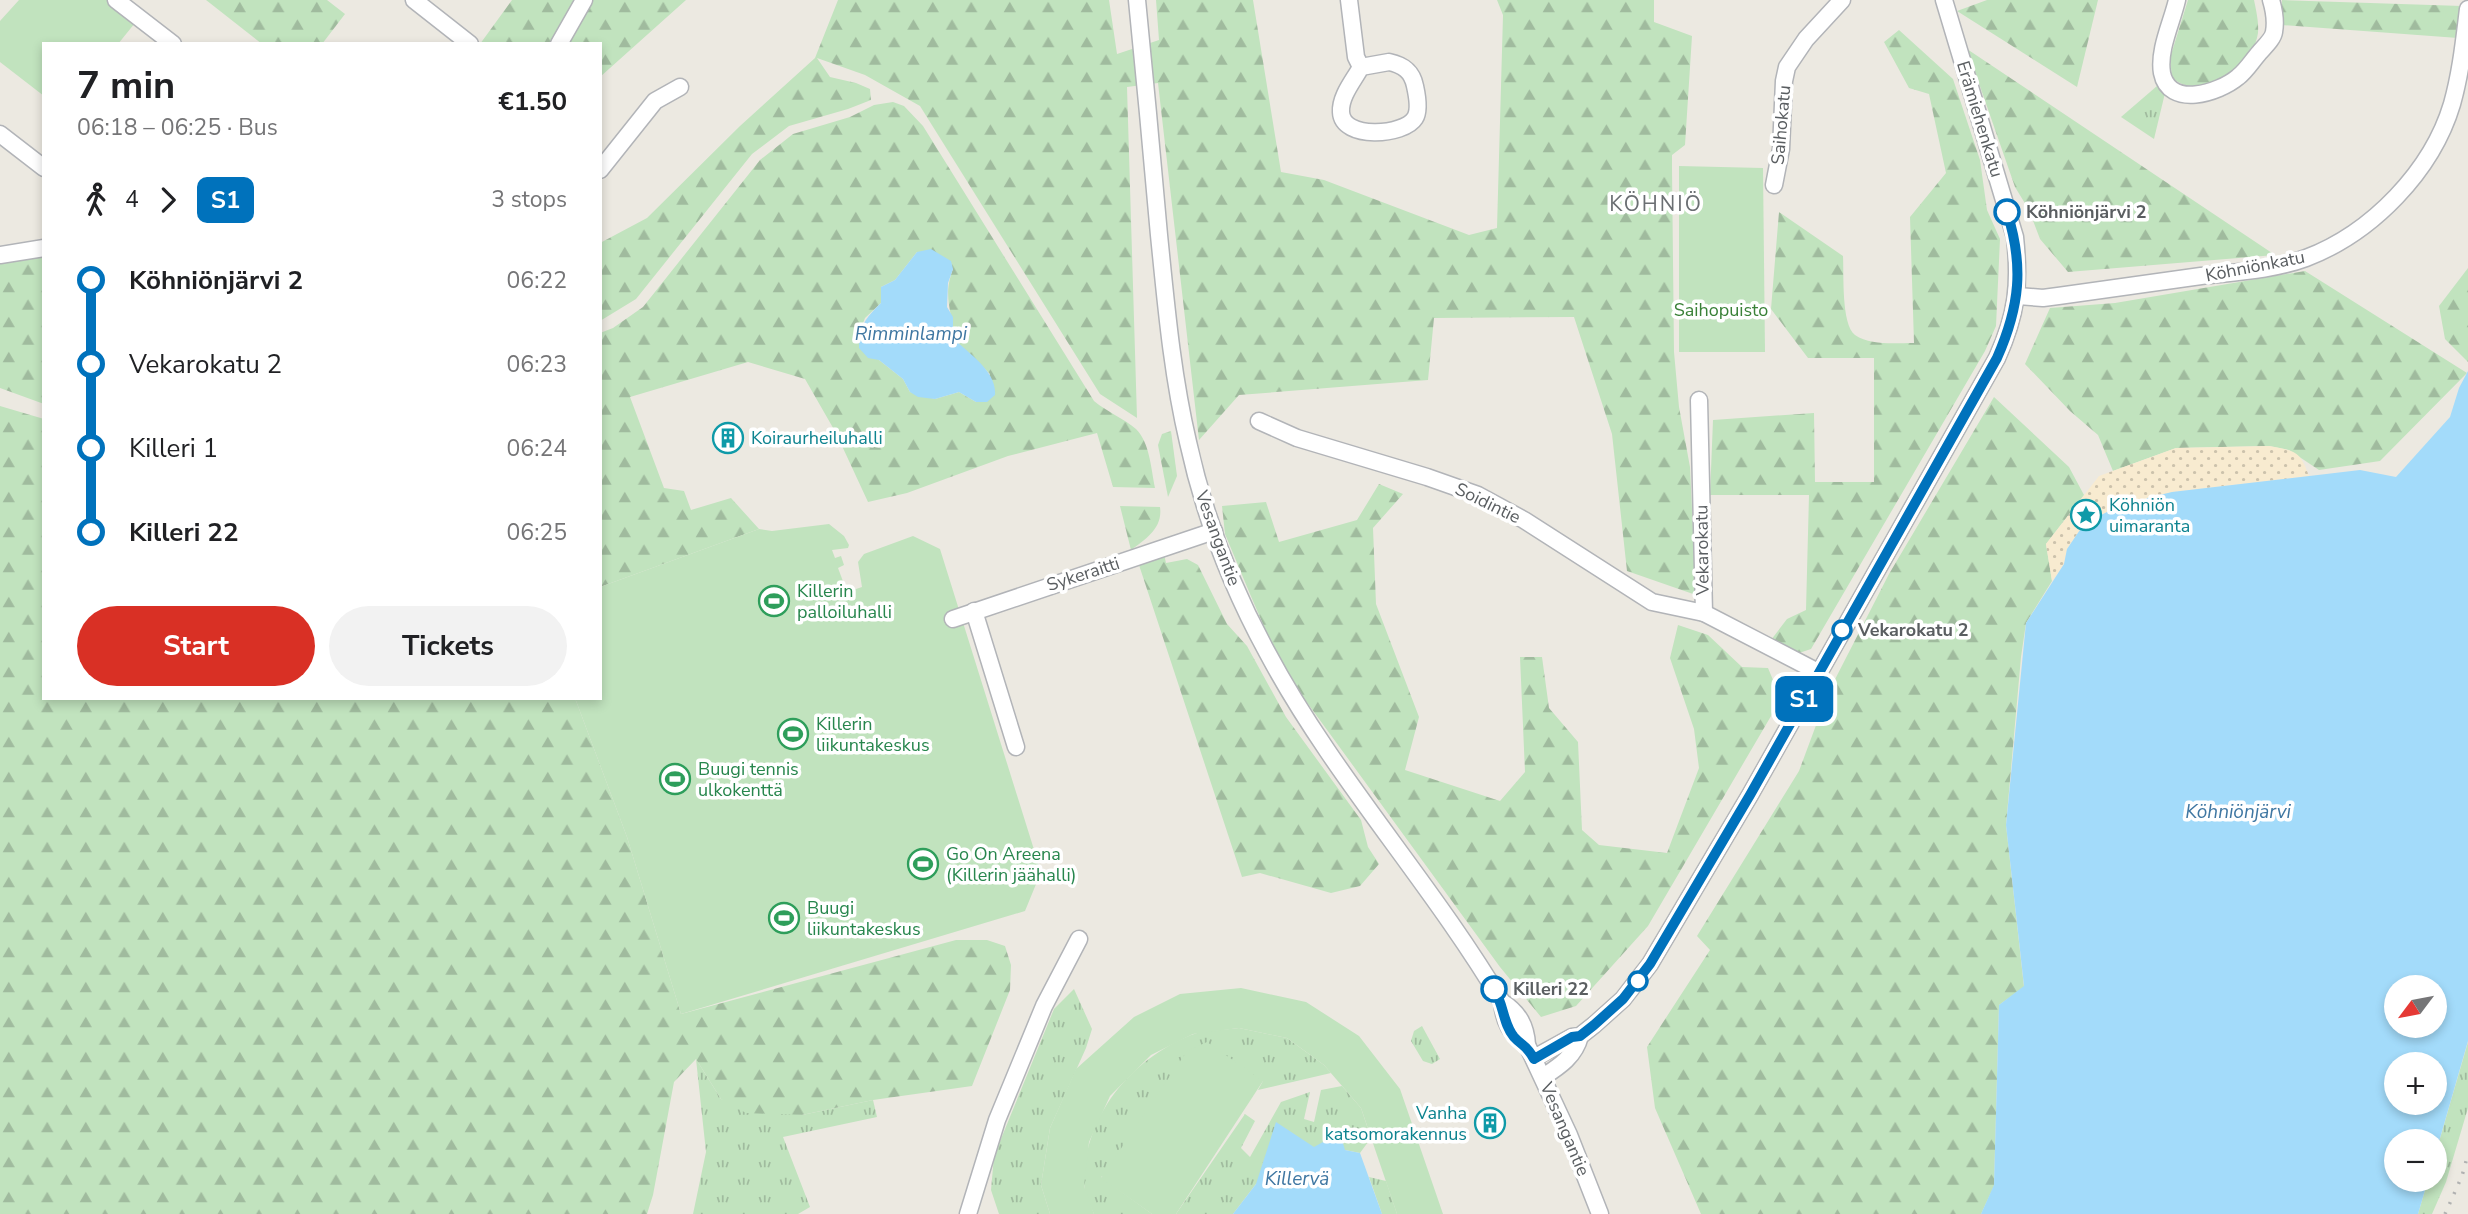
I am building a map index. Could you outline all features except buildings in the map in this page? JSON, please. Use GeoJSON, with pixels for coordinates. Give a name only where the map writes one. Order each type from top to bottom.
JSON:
{"type":"FeatureCollection","features":[{"type":"Feature","properties":{"kind":"street"},"geometry":{"type":"LineString","coordinates":[[116,0],[170,42]]}},
{"type":"Feature","properties":{"kind":"street"},"geometry":{"type":"LineString","coordinates":[[414,0],[467,42]]}},
{"type":"Feature","properties":{"kind":"street"},"geometry":{"type":"LineString","coordinates":[[560,42],[584,0]]}},
{"type":"Feature","properties":{"kind":"street","name":"Vesangantie"},"geometry":{"type":"LineString","coordinates":[[1137,0],[1169,328],[1187,439],[1200,492],[1238,595],[1293,699],[1361,798],[1435,897],[1502,1002],[1503,1017],[1514,1037],[1530,1052],[1543,1077],[1600,1214]]}},
{"type":"Feature","properties":{"kind":"street"},"geometry":{"type":"LineString","coordinates":[[1349,0],[1356,57],[1361,67]]}},
{"type":"Feature","properties":{"kind":"street","name":"Saihokatu"},"geometry":{"type":"LineString","coordinates":[[1774,185],[1781,149],[1787,67],[1806,39],[1842,0]]}},
{"type":"Feature","properties":{"kind":"street","name":"Erämiehenkatu"},"geometry":{"type":"LineString","coordinates":[[1543,1077],[1561,1066],[1577,1045],[1580,1036],[1623,999],[1650,964],[1750,795],[1997,358],[2009,331],[2018,296],[2019,269],[2015,237],[1944,0]]}},
{"type":"Feature","properties":{"kind":"street"},"geometry":{"type":"LineString","coordinates":[[2178,0],[2162,57],[2162,71],[2165,82],[2178,93],[2200,95],[2218,90],[2239,77],[2274,34],[2271,0]]}},
{"type":"Feature","properties":{"kind":"street","name":"Köhniönkatu"},"geometry":{"type":"LineString","coordinates":[[2018,296],[2043,298],[2262,268],[2303,259],[2326,249],[2371,219],[2411,180],[2431,151],[2454,95],[2462,64],[2468,9]]}},
{"type":"Feature","properties":{"kind":"street"},"geometry":{"type":"LineString","coordinates":[[1389,62],[1406,68],[1415,82],[1418,109],[1412,122],[1384,131],[1356,131],[1347,126],[1342,118],[1342,103],[1361,67],[1389,62]]}},
{"type":"Feature","properties":{"kind":"street"},"geometry":{"type":"LineString","coordinates":[[602,167],[655,101],[680,87]]}},
{"type":"Feature","properties":{"kind":"street"},"geometry":{"type":"LineString","coordinates":[[0,134],[42,166]]}},
{"type":"Feature","properties":{"kind":"street"},"geometry":{"type":"LineString","coordinates":[[0,255],[42,248]]}},
{"type":"Feature","properties":{"kind":"street","name":"Vekarokatu"},"geometry":{"type":"LineString","coordinates":[[1699,400],[1703,612],[1818,672]]}},
{"type":"Feature","properties":{"kind":"street","name":"Soidintie"},"geometry":{"type":"LineString","coordinates":[[1259,421],[1297,438],[1478,495],[1524,520],[1652,602],[1703,612]]}},
{"type":"Feature","properties":{"kind":"street","name":"Sykeraitti"},"geometry":{"type":"LineString","coordinates":[[953,618],[1214,531]]}},
{"type":"Feature","properties":{"kind":"street"},"geometry":{"type":"LineString","coordinates":[[974,611],[1016,747]]}},
{"type":"Feature","properties":{"kind":"street"},"geometry":{"type":"LineString","coordinates":[[968,1214],[997,1120],[1044,1006],[1079,939]]}},
{"type":"Feature","properties":{"kind":"street","name":"Erämiehenkatu"},"geometry":{"type":"LineString","coordinates":[[1530,1052],[1580,1036]]}},
{"type":"Feature","properties":{"kind":"green space"},"geometry":{"type":"Polygon","coordinates":[[[19,0],[114,0],[139,18],[120,42],[42,42],[42,94],[0,62],[0,21],[19,0]]]}},
{"type":"Feature","properties":{"kind":"green space"},"geometry":{"type":"Polygon","coordinates":[[[206,0],[327,0],[345,14],[324,42],[259,42],[206,0]]]}},
{"type":"Feature","properties":{"kind":"green space"},"geometry":{"type":"Polygon","coordinates":[[[512,0],[686,0],[602,75],[602,42],[481,42],[512,0]]]}},
{"type":"Feature","properties":{"kind":"green space"},"geometry":{"type":"Polygon","coordinates":[[[838,0],[1109,0],[1117,54],[1159,40],[1156,0],[1253,0],[1281,172],[1324,180],[1469,235],[1497,228],[1503,15],[1497,0],[1654,0],[1654,22],[1692,36],[1685,145],[1672,155],[1672,168],[1674,352],[1679,407],[1690,467],[1696,595],[1627,571],[1612,434],[1574,317],[1434,318],[1428,380],[1239,395],[1199,440],[1158,83],[1127,87],[1137,418],[1100,394],[920,106],[865,75],[817,58],[830,77],[870,89],[871,100],[789,126],[752,154],[636,299],[602,320],[602,242],[647,218],[740,126],[815,58],[838,0]]]}},
{"type":"Feature","properties":{"kind":"green space"},"geometry":{"type":"Polygon","coordinates":[[[1987,0],[2098,0],[2077,87],[1957,11],[1987,0]]]}},
{"type":"Feature","properties":{"kind":"green space"},"geometry":{"type":"Polygon","coordinates":[[[2188,0],[2254,0],[2258,33],[2254,46],[2237,69],[2212,84],[2184,85],[2172,78],[2170,58],[2188,0]]]}},
{"type":"Feature","properties":{"kind":"green space"},"geometry":{"type":"Polygon","coordinates":[[[2282,0],[2462,6],[2458,38],[2281,25],[2282,0]]]}},
{"type":"Feature","properties":{"kind":"green space"},"geometry":{"type":"Polygon","coordinates":[[[1899,30],[1953,79],[1980,160],[1987,210],[2000,239],[1996,326],[1985,351],[1811,649],[1799,653],[1771,640],[1787,619],[1806,610],[1809,495],[1710,495],[1713,420],[1814,413],[1815,482],[1874,482],[1874,358],[1808,358],[1771,309],[1779,212],[1843,256],[1845,310],[1847,321],[1855,335],[1876,342],[1914,343],[1910,217],[1946,173],[1929,94],[1909,88],[1884,42],[1899,30]]]}},
{"type":"Feature","properties":{"kind":"green space"},"geometry":{"type":"Polygon","coordinates":[[[1967,49],[2275,255],[2068,272],[2040,239],[2029,210],[2015,187],[1967,49]]]}},
{"type":"Feature","properties":{"kind":"green space"},"geometry":{"type":"Polygon","coordinates":[[[2157,86],[2165,93],[2154,139],[2121,117],[2157,86]]]}},
{"type":"Feature","properties":{"kind":"green space"},"geometry":{"type":"Polygon","coordinates":[[[893,102],[904,106],[923,126],[1094,401],[1132,425],[1141,435],[1149,457],[1155,488],[1113,487],[1097,433],[1008,456],[907,493],[868,502],[836,433],[805,379],[748,362],[630,397],[664,488],[684,491],[691,510],[731,498],[759,529],[602,586],[602,332],[613,328],[643,307],[760,160],[793,134],[850,117],[874,105],[893,102]],[[917,252],[895,280],[881,287],[881,303],[865,318],[860,331],[879,360],[903,379],[910,392],[935,399],[959,392],[976,402],[990,374],[953,338],[948,296],[953,269],[917,252]]]}},
{"type":"Feature","properties":{"kind":"green space","name":"Saihopuisto"},"geometry":{"type":"Polygon","coordinates":[[[1679,166],[1763,168],[1765,352],[1679,352],[1679,166]]]}},
{"type":"Feature","properties":{"kind":"green space"},"geometry":{"type":"Polygon","coordinates":[[[42,254],[42,403],[0,388],[0,262],[42,254]]]}},
{"type":"Feature","properties":{"kind":"green space"},"geometry":{"type":"Polygon","coordinates":[[[2468,268],[2468,362],[2445,339],[2439,306],[2468,268]]]}},
{"type":"Feature","properties":{"kind":"green space"},"geometry":{"type":"Polygon","coordinates":[[[2305,271],[2467,373],[2380,461],[2319,470],[2289,450],[2269,446],[2176,448],[2113,471],[2098,435],[2070,411],[2025,364],[2050,308],[2115,303],[2305,271]]]}},
{"type":"Feature","properties":{"kind":"green space"},"geometry":{"type":"Polygon","coordinates":[[[1994,397],[2069,467],[2084,495],[2046,544],[2052,581],[2026,623],[2021,657],[2006,825],[2024,987],[1999,1005],[1994,1186],[1981,1214],[1701,1214],[1655,1108],[1647,1047],[1710,950],[1697,936],[1799,771],[1828,693],[1889,574],[1994,397]]]}},
{"type":"Feature","properties":{"kind":"green space"},"geometry":{"type":"Polygon","coordinates":[[[0,406],[42,418],[42,700],[576,700],[627,837],[681,1014],[956,940],[987,940],[1005,946],[1011,965],[1010,990],[972,1086],[873,1100],[802,1115],[746,1113],[721,1099],[696,1059],[674,1082],[647,1214],[0,1214],[0,406]]]}},
{"type":"Feature","properties":{"kind":"green space"},"geometry":{"type":"Polygon","coordinates":[[[1171,431],[1177,476],[1168,497],[1158,445],[1162,434],[1171,431]]]}},
{"type":"Feature","properties":{"kind":"green space"},"geometry":{"type":"Polygon","coordinates":[[[1379,484],[1403,494],[1373,528],[1376,604],[1419,717],[1405,770],[1500,801],[1525,772],[1520,657],[1542,657],[1549,708],[1578,742],[1582,830],[1599,845],[1667,853],[1699,768],[1694,729],[1670,658],[1678,625],[1708,635],[1742,667],[1768,668],[1781,699],[1648,926],[1576,1006],[1541,1017],[1500,967],[1303,697],[1271,643],[1225,534],[1222,506],[1266,502],[1279,542],[1357,520],[1379,484]]]}},
{"type":"Feature","properties":{"kind":"green space"},"geometry":{"type":"Polygon","coordinates":[[[1120,506],[1160,507],[1156,527],[1131,550],[1120,506]]]}},
{"type":"Feature","properties":{"kind":"green space","name":"Killerin liikuntakeskus"},"geometry":{"type":"Polygon","coordinates":[[[829,524],[844,536],[848,548],[832,550],[835,558],[841,556],[844,565],[838,568],[847,592],[862,587],[858,562],[864,554],[913,536],[940,549],[1041,872],[1025,911],[681,1014],[627,837],[576,700],[602,700],[602,586],[759,529],[772,531],[829,524]]]}},
{"type":"Feature","properties":{"kind":"green space"},"geometry":{"type":"Polygon","coordinates":[[[1164,554],[1166,563],[1187,559],[1198,565],[1227,624],[1247,646],[1286,717],[1361,820],[1368,847],[1379,864],[1360,886],[1331,893],[1260,873],[1242,877],[1138,562],[1164,554]]]}},
{"type":"Feature","properties":{"kind":"green space"},"geometry":{"type":"Polygon","coordinates":[[[1241,988],[1306,1002],[1359,1036],[1400,1089],[1443,1214],[1397,1214],[1361,1108],[1324,1065],[1287,1038],[1239,1028],[1193,1034],[1151,1055],[1110,1096],[1089,1142],[1084,1186],[1094,1214],[1050,1214],[1041,1185],[1050,1128],[1076,1069],[1134,1017],[1180,994],[1241,988]]]}},
{"type":"Feature","properties":{"kind":"green space"},"geometry":{"type":"Polygon","coordinates":[[[1074,989],[1092,1029],[1050,1128],[1041,1185],[1050,1214],[999,1214],[991,1190],[994,1156],[1054,1009],[1074,989]]]}},
{"type":"Feature","properties":{"kind":"green space"},"geometry":{"type":"Polygon","coordinates":[[[1422,1026],[1440,1059],[1432,1064],[1423,1061],[1411,1041],[1414,1031],[1422,1026]]]}},
{"type":"Feature","properties":{"kind":"green space"},"geometry":{"type":"Polygon","coordinates":[[[1239,1028],[1287,1038],[1331,1073],[1258,1090],[1263,1081],[1101,1177],[1152,1214],[1094,1214],[1084,1187],[1086,1158],[1092,1135],[1115,1093],[1130,1075],[1169,1046],[1196,1033],[1239,1028]]]}},
{"type":"Feature","properties":{"kind":"green space"},"geometry":{"type":"Polygon","coordinates":[[[1207,1042],[1263,1081],[1176,1214],[1152,1214],[1101,1178],[1187,1051],[1207,1042]]]}},
{"type":"Feature","properties":{"kind":"green space"},"geometry":{"type":"Polygon","coordinates":[[[2468,1042],[2468,1108],[2447,1179],[2447,1129],[2443,1129],[2468,1042]]]}},
{"type":"Feature","properties":{"kind":"green space"},"geometry":{"type":"Polygon","coordinates":[[[696,1059],[721,1099],[802,1115],[873,1100],[877,1117],[783,1137],[810,1207],[798,1214],[693,1214],[706,1152],[696,1059]]]}},
{"type":"Feature","properties":{"kind":"green space"},"geometry":{"type":"Polygon","coordinates":[[[1342,1086],[1361,1108],[1371,1138],[1360,1153],[1345,1150],[1256,1184],[1233,1214],[1176,1214],[1245,1114],[1255,1121],[1241,1148],[1250,1157],[1281,1102],[1310,1092],[1304,1119],[1314,1122],[1321,1090],[1342,1086]]]}},
{"type":"Feature","properties":{"kind":"green space"},"geometry":{"type":"Polygon","coordinates":[[[1369,1177],[1386,1181],[1397,1214],[1382,1214],[1369,1177]]]}},
{"type":"Feature","properties":{"kind":"green space"},"geometry":{"type":"Polygon","coordinates":[[[2424,1192],[2442,1192],[2432,1214],[2418,1214],[2424,1192]]]}},
{"type":"Feature","properties":{"kind":"sand","name":"Köhniön uimaranta"},"geometry":{"type":"Polygon","coordinates":[[[2269,446],[2285,449],[2299,456],[2309,476],[2172,492],[2107,512],[2084,524],[2067,549],[2064,564],[2052,581],[2046,544],[2099,476],[2176,448],[2269,446]]]}},
{"type":"Feature","properties":{"kind":"water","name":"Rimminlampi"},"geometry":{"type":"Polygon","coordinates":[[[931,249],[951,261],[953,269],[948,283],[947,307],[953,317],[953,338],[992,378],[995,395],[987,402],[976,402],[959,392],[935,399],[918,397],[910,392],[903,379],[879,360],[868,358],[859,348],[864,323],[881,303],[881,287],[895,280],[917,252],[931,249]]]}},
{"type":"Feature","properties":{"kind":"water","name":"Köhniönjärvi"},"geometry":{"type":"Polygon","coordinates":[[[2468,371],[2468,1041],[2447,1114],[2447,1052],[2384,1052],[2384,1115],[2447,1115],[2443,1129],[2384,1129],[2384,1192],[2424,1192],[2418,1214],[1981,1214],[1994,1185],[1999,1005],[2024,986],[2006,825],[2026,623],[2064,564],[2067,549],[2084,524],[2107,512],[2172,492],[2360,470],[2396,477],[2450,417],[2459,388],[2468,371]]]}},
{"type":"Feature","properties":{"kind":"water","name":"Killervä"},"geometry":{"type":"Polygon","coordinates":[[[1276,1122],[1314,1147],[1332,1137],[1342,1140],[1345,1150],[1360,1153],[1382,1214],[1233,1214],[1256,1184],[1276,1122]]]}},
{"type":"Feature","properties":{"kind":"railway"},"geometry":{"type":"LineString","coordinates":[[2445,1214],[2462,1176],[2468,1154]]}},
{"type":"Feature","properties":{"kind":"bus line","name":"S1"},"geometry":{"type":"LineString","coordinates":[[1494,989],[1502,1002],[1503,1017],[1514,1037],[1527,1045],[1534,1059],[1572,1037],[1580,1036],[1594,1025],[1623,999],[1650,964],[1750,795],[1997,358],[2009,331],[2018,296],[2019,269],[2015,237],[2007,212]]}},
{"type":"Feature","properties":{"kind":"place","name":"Köhniönjärvi 2"},"geometry":{"type":"Point","coordinates":[2007,212]}},
{"type":"Feature","properties":{"kind":"place","name":"Koiraurheiluhalli"},"geometry":{"type":"Point","coordinates":[728,438]}},
{"type":"Feature","properties":{"kind":"place","name":"Köhniön uimaranta"},"geometry":{"type":"Point","coordinates":[2086,515]}},
{"type":"Feature","properties":{"kind":"place","name":"Killerin palloiluhalli"},"geometry":{"type":"Point","coordinates":[774,601]}},
{"type":"Feature","properties":{"kind":"place","name":"Vekarokatu 2"},"geometry":{"type":"Point","coordinates":[1842,630]}},
{"type":"Feature","properties":{"kind":"place","name":"Killerin liikuntakeskus"},"geometry":{"type":"Point","coordinates":[793,734]}},
{"type":"Feature","properties":{"kind":"place","name":"Buugi tennis ulkokenttä"},"geometry":{"type":"Point","coordinates":[675,779]}},
{"type":"Feature","properties":{"kind":"place","name":"Go On Areena (Killerin jäähalli)"},"geometry":{"type":"Point","coordinates":[923,864]}},
{"type":"Feature","properties":{"kind":"place","name":"Buugi liikuntakeskus"},"geometry":{"type":"Point","coordinates":[784,918]}},
{"type":"Feature","properties":{"kind":"place","name":"Killeri 22"},"geometry":{"type":"Point","coordinates":[1494,989]}},
{"type":"Feature","properties":{"kind":"place","name":"Vanha katsomorakennus"},"geometry":{"type":"Point","coordinates":[1490,1123]}},
{"type":"Feature","properties":{"kind":"district","name":"KÖHNIÖ"},"geometry":{"type":"Point","coordinates":[1656,204]}}]}
